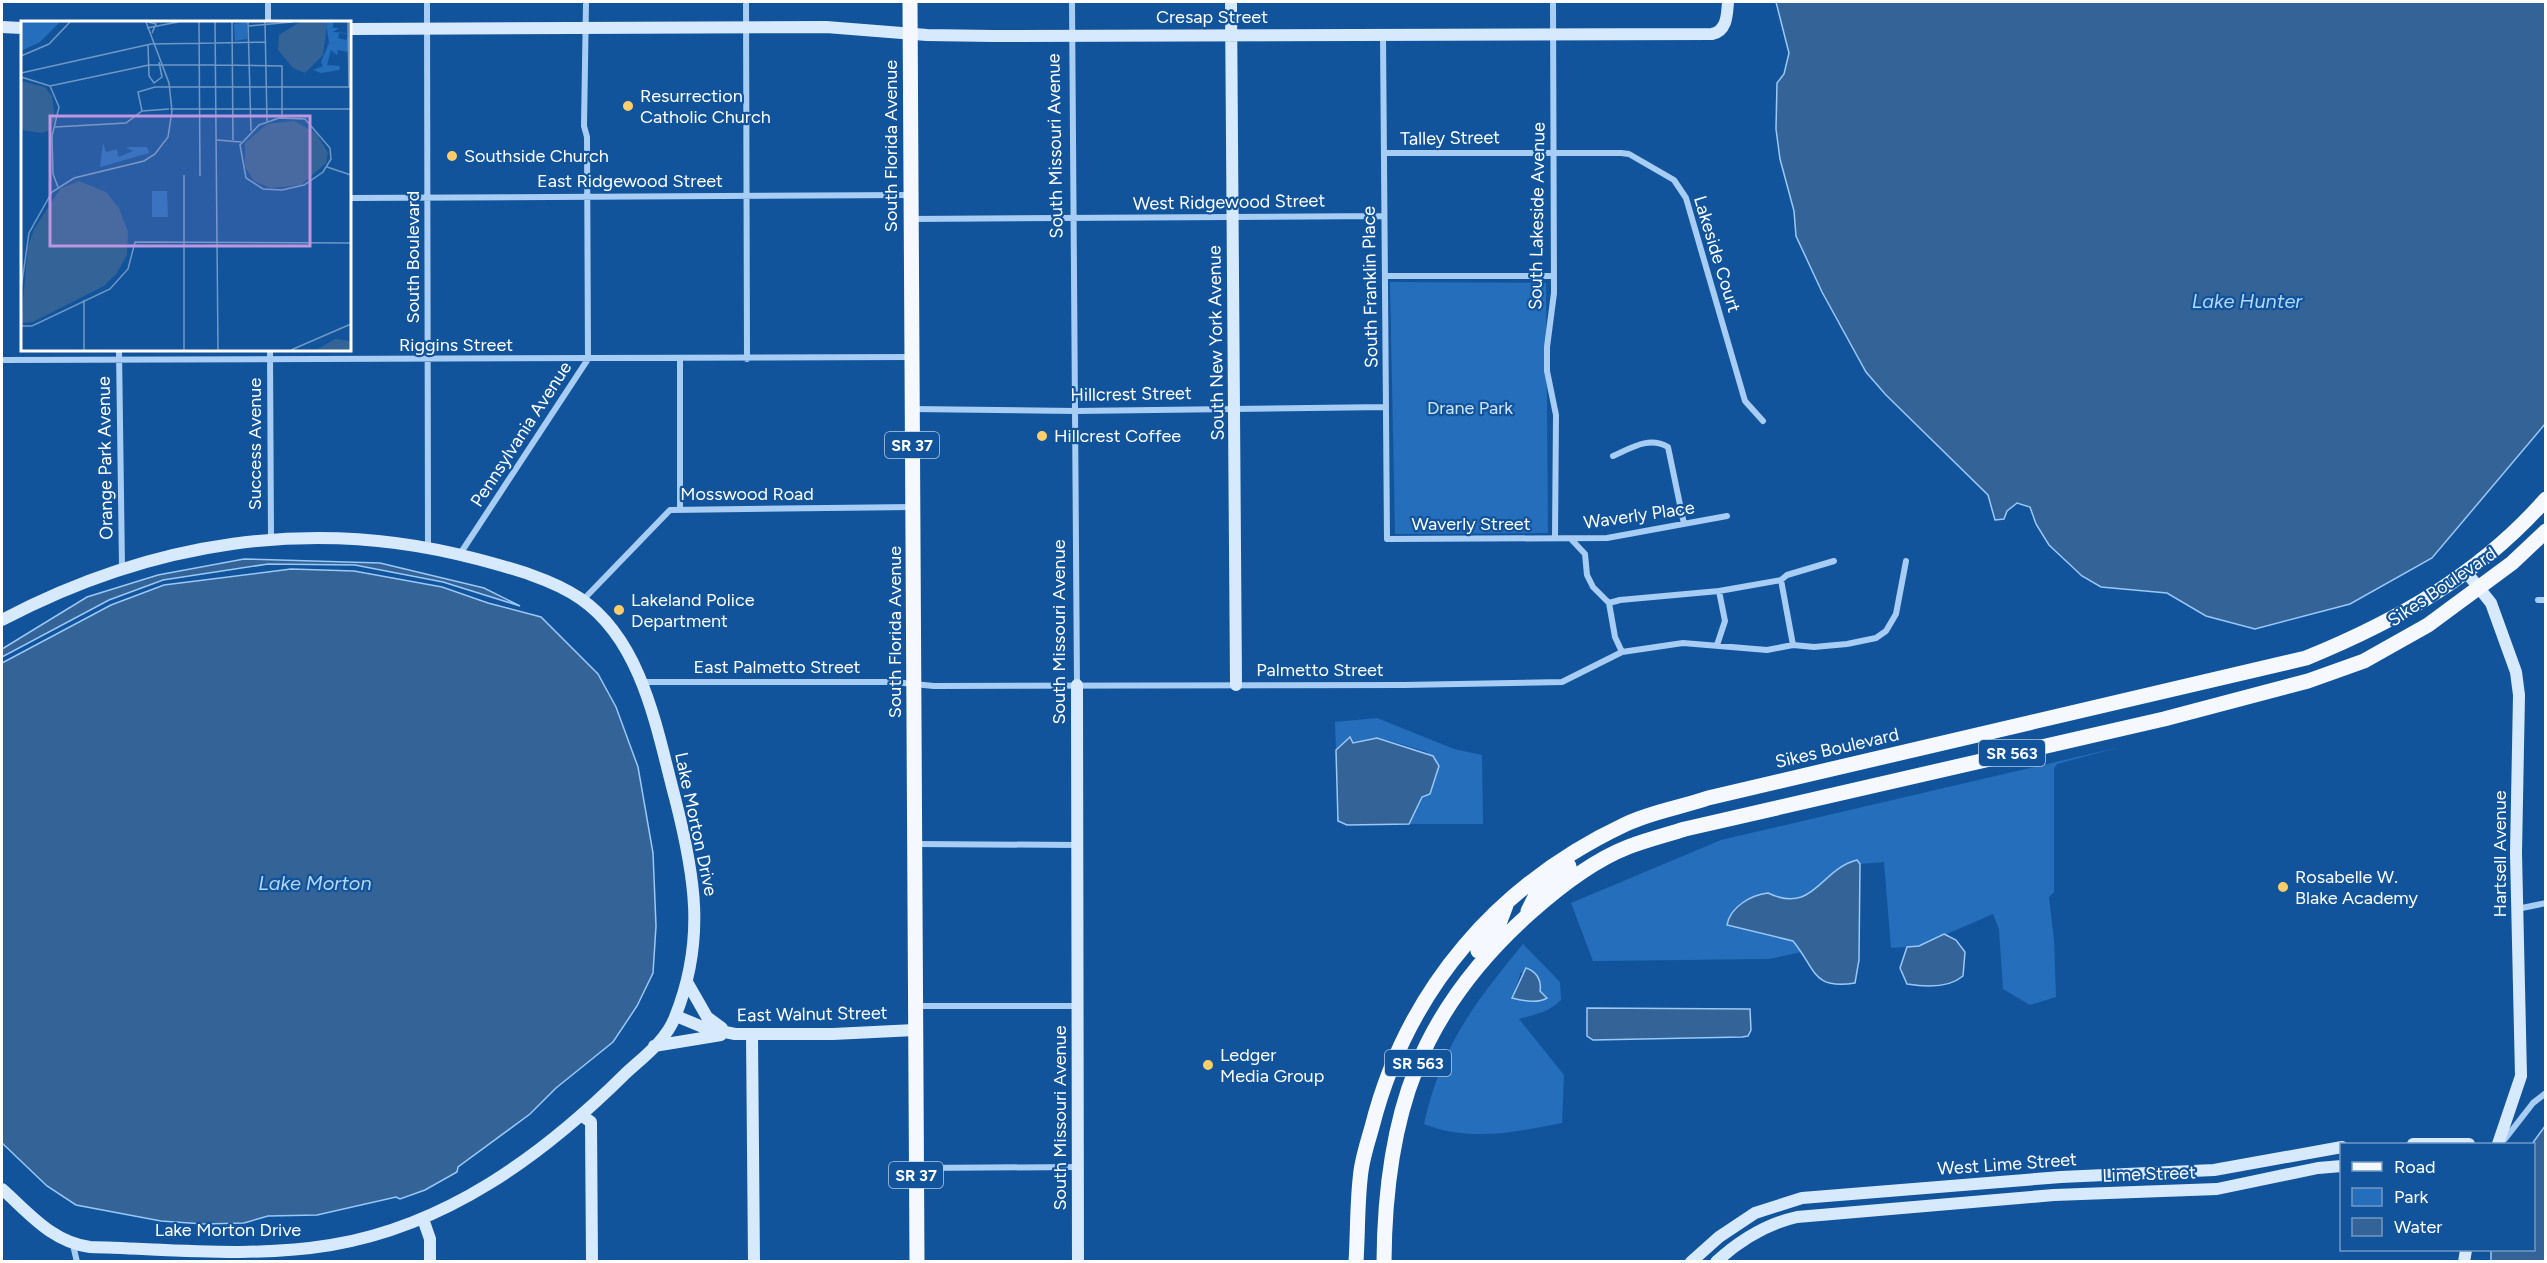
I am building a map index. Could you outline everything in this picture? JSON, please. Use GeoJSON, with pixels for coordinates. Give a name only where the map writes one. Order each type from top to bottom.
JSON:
{"type":"FeatureCollection","features":[{"type":"Feature","properties":{"kind":"main road","name":"South Florida Avenue"},"geometry":{"type":"LineString","coordinates":[[910,2],[917,1262]]}},
{"type":"Feature","properties":{"kind":"main road","name":"Sikes Boulevard"},"geometry":{"type":"LineString","coordinates":[[1356,1262],[1361,1169],[1394,1056],[1433,985],[1461,948],[1507,902],[1566,857],[1628,824],[1708,798],[2306,658],[2364,634],[2403,614],[2468,573],[2526,521],[2546,498]]}},
{"type":"Feature","properties":{"kind":"main road","name":"Sikes Boulevard"},"geometry":{"type":"LineString","coordinates":[[1384,1262],[1386,1193],[1390,1157],[1408,1088],[1429,1035],[1441,1014],[1473,970],[1525,918],[1576,875],[1627,847],[1684,829],[2164,719],[2308,681],[2364,661],[2428,625],[2512,563],[2546,531]]}},
{"type":"Feature","properties":{"kind":"main road"},"geometry":{"type":"LineString","coordinates":[[1525,918],[1537,893],[1590,844]]}},
{"type":"Feature","properties":{"kind":"main road"},"geometry":{"type":"LineString","coordinates":[[1441,1014],[1441,1004],[1497,929],[1507,902]]}},
{"type":"Feature","properties":{"kind":"street"},"geometry":{"type":"LineString","coordinates":[[268,2],[268,21]]}},
{"type":"Feature","properties":{"kind":"street","name":"South Boulevard"},"geometry":{"type":"LineString","coordinates":[[427,2],[428,548]]}},
{"type":"Feature","properties":{"kind":"street","name":"Pennsylvania Avenue"},"geometry":{"type":"LineString","coordinates":[[460,554],[588,359],[586,2]]}},
{"type":"Feature","properties":{"kind":"street"},"geometry":{"type":"LineString","coordinates":[[746,2],[747,359]]}},
{"type":"Feature","properties":{"kind":"street","name":"South Missouri Avenue"},"geometry":{"type":"LineString","coordinates":[[1072,2],[1076,411],[1078,1262]]}},
{"type":"Feature","properties":{"kind":"street","name":"South New York Avenue"},"geometry":{"type":"LineString","coordinates":[[1231,2],[1236,685]]}},
{"type":"Feature","properties":{"kind":"street","name":"South Lakeside Avenue"},"geometry":{"type":"LineString","coordinates":[[1553,2],[1552,276],[1554,294],[1547,347],[1547,371],[1556,415],[1555,538]]}},
{"type":"Feature","properties":{"kind":"street","name":"Cresap Street"},"geometry":{"type":"LineString","coordinates":[[351,28],[826,27],[938,35],[1072,36],[1712,34],[1721,30],[1725,24],[1728,2]]}},
{"type":"Feature","properties":{"kind":"street"},"geometry":{"type":"LineString","coordinates":[[2,27],[21,28]]}},
{"type":"Feature","properties":{"kind":"street","name":"South Franklin Place"},"geometry":{"type":"LineString","coordinates":[[1383,35],[1387,539]]}},
{"type":"Feature","properties":{"kind":"street","name":"Talley Street"},"geometry":{"type":"LineString","coordinates":[[1384,153],[1553,152]]}},
{"type":"Feature","properties":{"kind":"street","name":"Lakeside Court"},"geometry":{"type":"LineString","coordinates":[[1553,152],[1629,154],[1674,180],[1680,187],[1686,198],[1745,401],[1763,421]]}},
{"type":"Feature","properties":{"kind":"street","name":"East Ridgewood Street"},"geometry":{"type":"LineString","coordinates":[[351,198],[911,195]]}},
{"type":"Feature","properties":{"kind":"street","name":"West Ridgewood Street"},"geometry":{"type":"LineString","coordinates":[[911,219],[1384,216]]}},
{"type":"Feature","properties":{"kind":"street"},"geometry":{"type":"LineString","coordinates":[[1385,276],[1552,276]]}},
{"type":"Feature","properties":{"kind":"street","name":"Orange Park Avenue"},"geometry":{"type":"LineString","coordinates":[[119,351],[122,567]]}},
{"type":"Feature","properties":{"kind":"street","name":"Success Avenue"},"geometry":{"type":"LineString","coordinates":[[270,351],[271,539]]}},
{"type":"Feature","properties":{"kind":"street","name":"Riggins Street"},"geometry":{"type":"LineString","coordinates":[[2,360],[270,361],[911,357]]}},
{"type":"Feature","properties":{"kind":"street"},"geometry":{"type":"LineString","coordinates":[[680,358],[680,509]]}},
{"type":"Feature","properties":{"kind":"street","name":"Hillcrest Street"},"geometry":{"type":"LineString","coordinates":[[912,409],[1076,411],[1386,407]]}},
{"type":"Feature","properties":{"kind":"street"},"geometry":{"type":"LineString","coordinates":[[1612,456],[1645,442],[1659,442],[1668,447],[1684,524]]}},
{"type":"Feature","properties":{"kind":"street","name":"Mosswood Road"},"geometry":{"type":"LineString","coordinates":[[583,600],[670,510],[914,507]]}},
{"type":"Feature","properties":{"kind":"street","name":"Waverly Place"},"geometry":{"type":"LineString","coordinates":[[1555,538],[1626,536],[1727,516]]}},
{"type":"Feature","properties":{"kind":"street","name":"Waverly Street"},"geometry":{"type":"LineString","coordinates":[[1387,539],[1555,538]]}},
{"type":"Feature","properties":{"kind":"street","name":"Lake Morton Drive"},"geometry":{"type":"LineString","coordinates":[[2,620],[57,591],[122,567],[200,547],[271,539],[357,539],[428,548],[460,554],[539,579],[583,600],[618,637],[641,682],[679,815],[695,893],[696,918],[687,982],[676,1016],[666,1035],[581,1115],[501,1179],[423,1219],[369,1237],[274,1256],[73,1245],[52,1235],[2,1189]]}},
{"type":"Feature","properties":{"kind":"street"},"geometry":{"type":"LineString","coordinates":[[1571,539],[1585,554],[1587,575],[1593,587],[1609,603],[1615,637],[1622,652],[1683,643],[1767,650],[1793,645],[1815,647],[1847,644],[1880,636],[1896,614],[1906,561]]}},
{"type":"Feature","properties":{"kind":"street"},"geometry":{"type":"LineString","coordinates":[[1609,603],[1719,591],[1781,580],[1787,575],[1834,561]]}},
{"type":"Feature","properties":{"kind":"street","name":"Hartsell Avenue"},"geometry":{"type":"LineString","coordinates":[[2468,573],[2495,613],[2516,672],[2519,695],[2516,910],[2520,935],[2521,1076],[2500,1143]]}},
{"type":"Feature","properties":{"kind":"street"},"geometry":{"type":"LineString","coordinates":[[1781,580],[1793,645]]}},
{"type":"Feature","properties":{"kind":"street"},"geometry":{"type":"LineString","coordinates":[[1717,645],[1725,621],[1719,591]]}},
{"type":"Feature","properties":{"kind":"street","name":"Palmetto Street"},"geometry":{"type":"LineString","coordinates":[[1077,685],[1562,682],[1622,652]]}},
{"type":"Feature","properties":{"kind":"street","name":"East Palmetto Street"},"geometry":{"type":"LineString","coordinates":[[641,682],[914,682],[934,686],[1077,685]]}},
{"type":"Feature","properties":{"kind":"street"},"geometry":{"type":"LineString","coordinates":[[915,844],[1077,845]]}},
{"type":"Feature","properties":{"kind":"street"},"geometry":{"type":"LineString","coordinates":[[2516,910],[2546,903]]}},
{"type":"Feature","properties":{"kind":"street"},"geometry":{"type":"LineString","coordinates":[[687,982],[711,1023],[734,1034]]}},
{"type":"Feature","properties":{"kind":"street"},"geometry":{"type":"LineString","coordinates":[[915,1006],[1077,1006]]}},
{"type":"Feature","properties":{"kind":"street","name":"East Walnut Street"},"geometry":{"type":"LineString","coordinates":[[676,1016],[705,1028],[734,1034],[915,1030]]}},
{"type":"Feature","properties":{"kind":"street"},"geometry":{"type":"LineString","coordinates":[[654,1046],[734,1034]]}},
{"type":"Feature","properties":{"kind":"street"},"geometry":{"type":"LineString","coordinates":[[752,1034],[754,1262]]}},
{"type":"Feature","properties":{"kind":"street"},"geometry":{"type":"LineString","coordinates":[[2501,1143],[2533,1103],[2546,1093]]}},
{"type":"Feature","properties":{"kind":"street"},"geometry":{"type":"LineString","coordinates":[[581,1115],[591,1122],[592,1262]]}},
{"type":"Feature","properties":{"kind":"street","name":"West Lime Street"},"geometry":{"type":"LineString","coordinates":[[1691,1262],[1719,1237],[1755,1213],[1802,1198],[2061,1177],[2214,1170],[2340,1147]]}},
{"type":"Feature","properties":{"kind":"street","name":"Lime Street"},"geometry":{"type":"LineString","coordinates":[[1716,1262],[1743,1240],[1760,1230],[1797,1217],[2054,1195],[2217,1189],[2318,1168],[2340,1166]]}},
{"type":"Feature","properties":{"kind":"street"},"geometry":{"type":"LineString","coordinates":[[916,1168],[1078,1167]]}},
{"type":"Feature","properties":{"kind":"street"},"geometry":{"type":"LineString","coordinates":[[423,1219],[430,1239],[430,1262]]}},
{"type":"Feature","properties":{"kind":"street"},"geometry":{"type":"LineString","coordinates":[[73,1245],[77,1262]]}},
{"type":"Feature","properties":{"kind":"green space","name":"Drane Park"},"geometry":{"type":"Polygon","coordinates":[[[1390,282],[1546,283],[1548,533],[1395,534],[1390,282]]]}},
{"type":"Feature","properties":{"kind":"green space"},"geometry":{"type":"Polygon","coordinates":[[[1377,718],[1454,749],[1482,755],[1483,824],[1409,824],[1422,797],[1430,794],[1439,766],[1427,752],[1377,738],[1352,743],[1349,737],[1336,750],[1335,722],[1377,718]]]}},
{"type":"Feature","properties":{"kind":"green space"},"geometry":{"type":"Polygon","coordinates":[[[2120,747],[2057,764],[2054,768],[2054,892],[2049,897],[2054,940],[2056,997],[2030,1005],[2003,989],[1999,929],[1993,914],[1919,946],[1891,948],[1884,862],[1860,864],[1857,860],[1814,893],[1786,900],[1735,927],[1793,941],[1802,952],[1769,959],[1593,961],[1571,903],[1721,840],[2120,747]]]}},
{"type":"Feature","properties":{"kind":"green space"},"geometry":{"type":"Polygon","coordinates":[[[1523,944],[1560,982],[1561,1000],[1546,1010],[1519,1019],[1564,1075],[1562,1123],[1492,1134],[1458,1133],[1424,1124],[1431,1096],[1450,1048],[1474,1007],[1523,944]],[[1521,972],[1512,998],[1538,1001],[1547,997],[1521,972]]]}},
{"type":"Feature","properties":{"kind":"water","name":"Lake Hunter"},"geometry":{"type":"Polygon","coordinates":[[[1776,2],[2545,2],[2545,424],[2432,558],[2350,604],[2255,629],[2206,616],[2167,593],[2101,587],[2082,576],[2049,545],[2036,524],[2030,507],[2017,503],[2007,511],[2004,519],[1995,520],[1988,495],[1886,395],[1866,372],[1822,292],[1796,236],[1794,211],[1780,159],[1776,129],[1777,83],[1784,74],[1789,53],[1776,2]]]}},
{"type":"Feature","properties":{"kind":"water"},"geometry":{"type":"Polygon","coordinates":[[[244,559],[380,563],[484,588],[520,606],[443,582],[355,565],[268,564],[163,580],[109,600],[2,657],[2,649],[87,597],[158,575],[244,559]]]}},
{"type":"Feature","properties":{"kind":"water","name":"Lake Morton"},"geometry":{"type":"Polygon","coordinates":[[[291,569],[354,571],[442,587],[488,603],[541,617],[598,674],[616,707],[638,767],[653,853],[656,926],[653,973],[637,1006],[613,1042],[556,1088],[530,1114],[458,1167],[457,1172],[425,1190],[400,1199],[396,1197],[317,1215],[268,1216],[244,1223],[204,1224],[161,1221],[76,1205],[47,1186],[2,1143],[2,663],[111,605],[164,585],[291,569]]]}},
{"type":"Feature","properties":{"kind":"water"},"geometry":{"type":"Polygon","coordinates":[[[1350,737],[1353,743],[1377,738],[1433,756],[1439,766],[1430,794],[1422,797],[1409,824],[1347,825],[1338,821],[1336,750],[1350,737]]]}},
{"type":"Feature","properties":{"kind":"water"},"geometry":{"type":"Polygon","coordinates":[[[1857,860],[1860,864],[1859,960],[1855,983],[1830,983],[1823,980],[1811,968],[1793,941],[1727,925],[1732,913],[1748,899],[1768,893],[1784,898],[1807,895],[1844,865],[1857,860]]]}},
{"type":"Feature","properties":{"kind":"water"},"geometry":{"type":"Polygon","coordinates":[[[1944,934],[1956,940],[1965,952],[1963,976],[1944,985],[1907,984],[1900,968],[1907,947],[1919,946],[1944,934]]]}},
{"type":"Feature","properties":{"kind":"water"},"geometry":{"type":"Polygon","coordinates":[[[1526,968],[1538,977],[1540,991],[1547,998],[1525,1001],[1512,998],[1526,968]]]}},
{"type":"Feature","properties":{"kind":"water"},"geometry":{"type":"Polygon","coordinates":[[[1587,1008],[1750,1009],[1751,1030],[1748,1036],[1742,1037],[1593,1040],[1587,1036],[1587,1008]]]}},
{"type":"Feature","properties":{"kind":"water"},"geometry":{"type":"Polygon","coordinates":[[[2545,1126],[2545,1261],[2491,1261],[2491,1251],[2535,1251],[2535,1143],[2533,1143],[2545,1126]]]}},
{"type":"Feature","properties":{"kind":"place","name":"Resurrection Catholic Church"},"geometry":{"type":"Point","coordinates":[628,106]}},
{"type":"Feature","properties":{"kind":"place","name":"Southside Church"},"geometry":{"type":"Point","coordinates":[452,156]}},
{"type":"Feature","properties":{"kind":"place","name":"Hillcrest Coffee"},"geometry":{"type":"Point","coordinates":[1042,436]}},
{"type":"Feature","properties":{"kind":"place","name":"Lakeland Police Department"},"geometry":{"type":"Point","coordinates":[619,610]}},
{"type":"Feature","properties":{"kind":"place","name":"Rosabelle W. Blake Academy"},"geometry":{"type":"Point","coordinates":[2283,887]}},
{"type":"Feature","properties":{"kind":"place","name":"Ledger Media Group"},"geometry":{"type":"Point","coordinates":[1208,1065]}}]}
